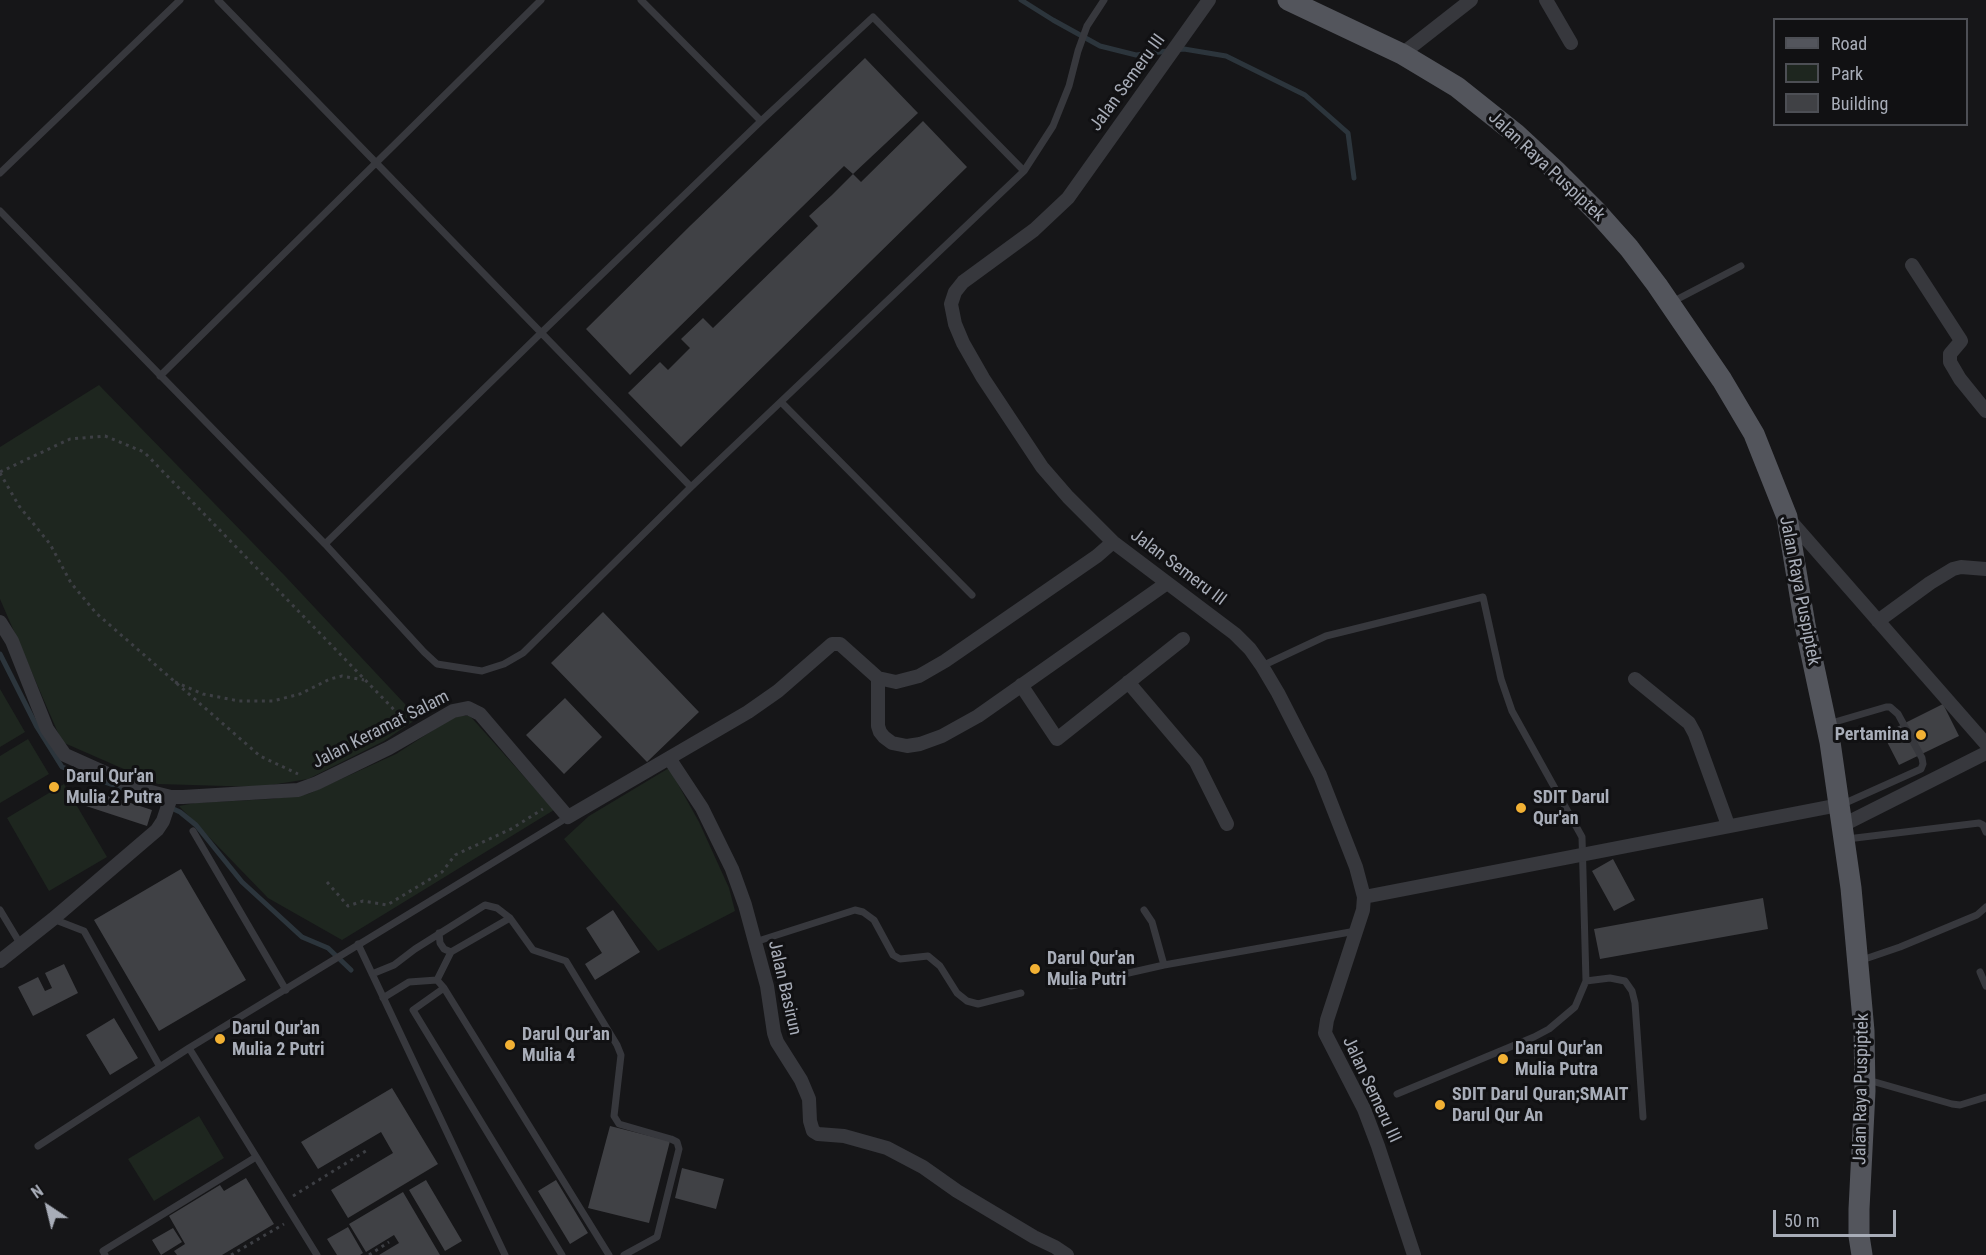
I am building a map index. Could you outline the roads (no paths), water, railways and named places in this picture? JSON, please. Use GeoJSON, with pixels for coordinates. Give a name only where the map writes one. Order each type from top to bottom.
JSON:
{"type":"FeatureCollection","features":[{"type":"Feature","properties":{"kind":"main road","name":"Jalan Raya Puspiptek"},"geometry":{"type":"LineString","coordinates":[[1288,0],[1402,54],[1466,94],[1516,134],[1556,171],[1629,248],[1722,381],[1754,434],[1787,517],[1805,625],[1826,725],[1851,888],[1863,1001],[1865,1079],[1859,1209],[1862,1255]]}},
{"type":"Feature","properties":{"kind":"street","name":"Jalan Semeru III"},"geometry":{"type":"LineString","coordinates":[[1209,0],[1068,198],[1034,230],[963,282],[955,292],[951,304],[955,324],[963,343],[982,378],[1027,447],[1068,497],[1113,542],[1235,634],[1263,666],[1320,775],[1353,858],[1364,897],[1363,910],[1327,1020],[1325,1033],[1364,1109],[1414,1255]]}},
{"type":"Feature","properties":{"kind":"street"},"geometry":{"type":"LineString","coordinates":[[1402,54],[1471,0]]}},
{"type":"Feature","properties":{"kind":"street"},"geometry":{"type":"LineString","coordinates":[[1546,0],[1570,43]]}},
{"type":"Feature","properties":{"kind":"street"},"geometry":{"type":"LineString","coordinates":[[1912,265],[1961,341],[1950,354],[1950,362],[1960,379],[1986,411]]}},
{"type":"Feature","properties":{"kind":"street"},"geometry":{"type":"LineString","coordinates":[[1787,517],[1986,744]]}},
{"type":"Feature","properties":{"kind":"street"},"geometry":{"type":"LineString","coordinates":[[568,817],[748,712],[778,691],[832,644],[840,644],[878,678],[896,682],[919,676],[1097,556],[1113,542]]}},
{"type":"Feature","properties":{"kind":"street"},"geometry":{"type":"LineString","coordinates":[[1878,621],[1953,569],[1961,567],[1986,569]]}},
{"type":"Feature","properties":{"kind":"street"},"geometry":{"type":"LineString","coordinates":[[878,678],[878,726],[880,732],[892,743],[907,746],[942,736],[978,716],[1167,583]]}},
{"type":"Feature","properties":{"kind":"street","name":"Jalan Keramat Salam"},"geometry":{"type":"LineString","coordinates":[[0,622],[12,641],[47,729],[65,755],[143,790],[168,804],[298,790],[389,748],[453,711],[468,708],[480,714],[568,817]]}},
{"type":"Feature","properties":{"kind":"street"},"geometry":{"type":"LineString","coordinates":[[1021,685],[1057,739],[1183,639]]}},
{"type":"Feature","properties":{"kind":"street"},"geometry":{"type":"LineString","coordinates":[[1635,679],[1689,723],[1728,825]]}},
{"type":"Feature","properties":{"kind":"street"},"geometry":{"type":"LineString","coordinates":[[1128,682],[1196,762],[1227,824]]}},
{"type":"Feature","properties":{"kind":"street"},"geometry":{"type":"LineString","coordinates":[[1364,897],[1728,825],[1842,823],[1986,753]]}},
{"type":"Feature","properties":{"kind":"street","name":"Jalan Basirun"},"geometry":{"type":"LineString","coordinates":[[669,758],[686,782],[716,834],[738,887],[767,986],[774,1033],[777,1042],[801,1080],[809,1099],[813,1131],[822,1135],[844,1136],[887,1148],[923,1167],[957,1191],[1067,1255]]}},
{"type":"Feature","properties":{"kind":"street"},"geometry":{"type":"LineString","coordinates":[[0,961],[157,830],[164,821],[168,804]]}},
{"type":"Feature","properties":{"kind":"lane"},"geometry":{"type":"LineString","coordinates":[[0,173],[180,0]]}},
{"type":"Feature","properties":{"kind":"lane"},"geometry":{"type":"LineString","coordinates":[[218,0],[691,487]]}},
{"type":"Feature","properties":{"kind":"lane"},"geometry":{"type":"LineString","coordinates":[[160,376],[541,0]]}},
{"type":"Feature","properties":{"kind":"lane"},"geometry":{"type":"LineString","coordinates":[[641,0],[761,121]]}},
{"type":"Feature","properties":{"kind":"lane"},"geometry":{"type":"LineString","coordinates":[[0,211],[325,544],[424,652],[437,664],[482,671],[504,664],[523,653],[691,487],[1024,171],[1053,126],[1069,86],[1087,26],[1104,0]]}},
{"type":"Feature","properties":{"kind":"lane"},"geometry":{"type":"LineString","coordinates":[[325,544],[761,121],[873,17],[1024,171]]}},
{"type":"Feature","properties":{"kind":"lane"},"geometry":{"type":"LineString","coordinates":[[1670,304],[1742,266]]}},
{"type":"Feature","properties":{"kind":"lane"},"geometry":{"type":"LineString","coordinates":[[781,402],[972,595]]}},
{"type":"Feature","properties":{"kind":"lane"},"geometry":{"type":"LineString","coordinates":[[1263,666],[1326,636],[1483,597],[1501,679],[1512,711],[1582,837],[1586,981],[1575,1007],[1550,1029],[1397,1094]]}},
{"type":"Feature","properties":{"kind":"lane"},"geometry":{"type":"LineString","coordinates":[[1826,725],[1890,707],[1898,714],[1923,764],[1921,769],[1842,823]]}},
{"type":"Feature","properties":{"kind":"lane"},"geometry":{"type":"LineString","coordinates":[[38,1146],[160,1066],[568,817]]}},
{"type":"Feature","properties":{"kind":"lane"},"geometry":{"type":"LineString","coordinates":[[1842,823],[1979,823],[1983,825],[1986,832]]}},
{"type":"Feature","properties":{"kind":"lane"},"geometry":{"type":"LineString","coordinates":[[193,831],[286,990]]}},
{"type":"Feature","properties":{"kind":"lane"},"geometry":{"type":"LineString","coordinates":[[372,974],[394,965],[439,933],[485,905],[497,908],[510,918],[534,950],[566,961],[621,1055],[614,1116],[619,1124],[671,1138],[677,1142],[679,1149],[657,1237],[624,1255]]}},
{"type":"Feature","properties":{"kind":"lane"},"geometry":{"type":"LineString","coordinates":[[1857,961],[1900,947],[1977,915],[1986,907]]}},
{"type":"Feature","properties":{"kind":"lane"},"geometry":{"type":"LineString","coordinates":[[0,910],[21,945]]}},
{"type":"Feature","properties":{"kind":"lane"},"geometry":{"type":"LineString","coordinates":[[755,942],[855,910],[863,912],[874,920],[893,955],[900,959],[928,956],[940,966],[957,993],[967,1001],[978,1004],[1021,993]]}},
{"type":"Feature","properties":{"kind":"lane"},"geometry":{"type":"LineString","coordinates":[[1144,910],[1152,922],[1164,965]]}},
{"type":"Feature","properties":{"kind":"lane"},"geometry":{"type":"LineString","coordinates":[[437,980],[451,952],[510,918]]}},
{"type":"Feature","properties":{"kind":"lane"},"geometry":{"type":"LineString","coordinates":[[53,919],[84,931],[160,1066]]}},
{"type":"Feature","properties":{"kind":"lane"},"geometry":{"type":"LineString","coordinates":[[1071,986],[1164,965],[1356,931]]}},
{"type":"Feature","properties":{"kind":"lane"},"geometry":{"type":"LineString","coordinates":[[439,933],[440,943],[444,949],[451,952]]}},
{"type":"Feature","properties":{"kind":"lane"},"geometry":{"type":"LineString","coordinates":[[358,944],[505,1255]]}},
{"type":"Feature","properties":{"kind":"lane"},"geometry":{"type":"LineString","coordinates":[[1980,972],[1986,986]]}},
{"type":"Feature","properties":{"kind":"lane"},"geometry":{"type":"LineString","coordinates":[[1586,981],[1610,978],[1625,981],[1632,991],[1635,1003],[1642,1117]]}},
{"type":"Feature","properties":{"kind":"lane"},"geometry":{"type":"LineString","coordinates":[[437,980],[609,1255]]}},
{"type":"Feature","properties":{"kind":"lane"},"geometry":{"type":"LineString","coordinates":[[383,998],[410,982],[437,980]]}},
{"type":"Feature","properties":{"kind":"lane"},"geometry":{"type":"LineString","coordinates":[[444,988],[413,1010],[562,1255]]}},
{"type":"Feature","properties":{"kind":"lane"},"geometry":{"type":"LineString","coordinates":[[189,1048],[317,1255]]}},
{"type":"Feature","properties":{"kind":"lane"},"geometry":{"type":"LineString","coordinates":[[1865,1079],[1952,1104],[1960,1105],[1986,1097]]}},
{"type":"Feature","properties":{"kind":"lane"},"geometry":{"type":"LineString","coordinates":[[105,1255],[103,1251],[256,1157]]}},
{"type":"Feature","properties":{"kind":"waterway"},"geometry":{"type":"LineString","coordinates":[[1021,0],[1100,46],[1136,55],[1184,49],[1226,56],[1305,95],[1348,133],[1354,178]]}},
{"type":"Feature","properties":{"kind":"waterway"},"geometry":{"type":"LineString","coordinates":[[0,654],[37,727],[62,767],[133,792]]}},
{"type":"Feature","properties":{"kind":"waterway"},"geometry":{"type":"LineString","coordinates":[[147,797],[180,812],[196,825],[242,882],[302,937],[328,948],[351,970]]}},
{"type":"Feature","properties":{"kind":"place","name":"Pertamina"},"geometry":{"type":"Point","coordinates":[1921,735]}},
{"type":"Feature","properties":{"kind":"place","name":"Darul Qur'an Mulia 2 Putra"},"geometry":{"type":"Point","coordinates":[54,787]}},
{"type":"Feature","properties":{"kind":"place","name":"SDIT Darul Qur'an"},"geometry":{"type":"Point","coordinates":[1521,808]}},
{"type":"Feature","properties":{"kind":"place","name":"Darul Qur'an Mulia Putri"},"geometry":{"type":"Point","coordinates":[1035,969]}},
{"type":"Feature","properties":{"kind":"place","name":"Darul Qur'an Mulia 2 Putri"},"geometry":{"type":"Point","coordinates":[220,1039]}},
{"type":"Feature","properties":{"kind":"place","name":"Darul Qur'an Mulia 4"},"geometry":{"type":"Point","coordinates":[510,1045]}},
{"type":"Feature","properties":{"kind":"place","name":"Darul Qur'an Mulia Putra"},"geometry":{"type":"Point","coordinates":[1503,1059]}},
{"type":"Feature","properties":{"kind":"place","name":"SDIT Darul Quran;SMAIT Darul Qur An"},"geometry":{"type":"Point","coordinates":[1440,1105]}}]}
